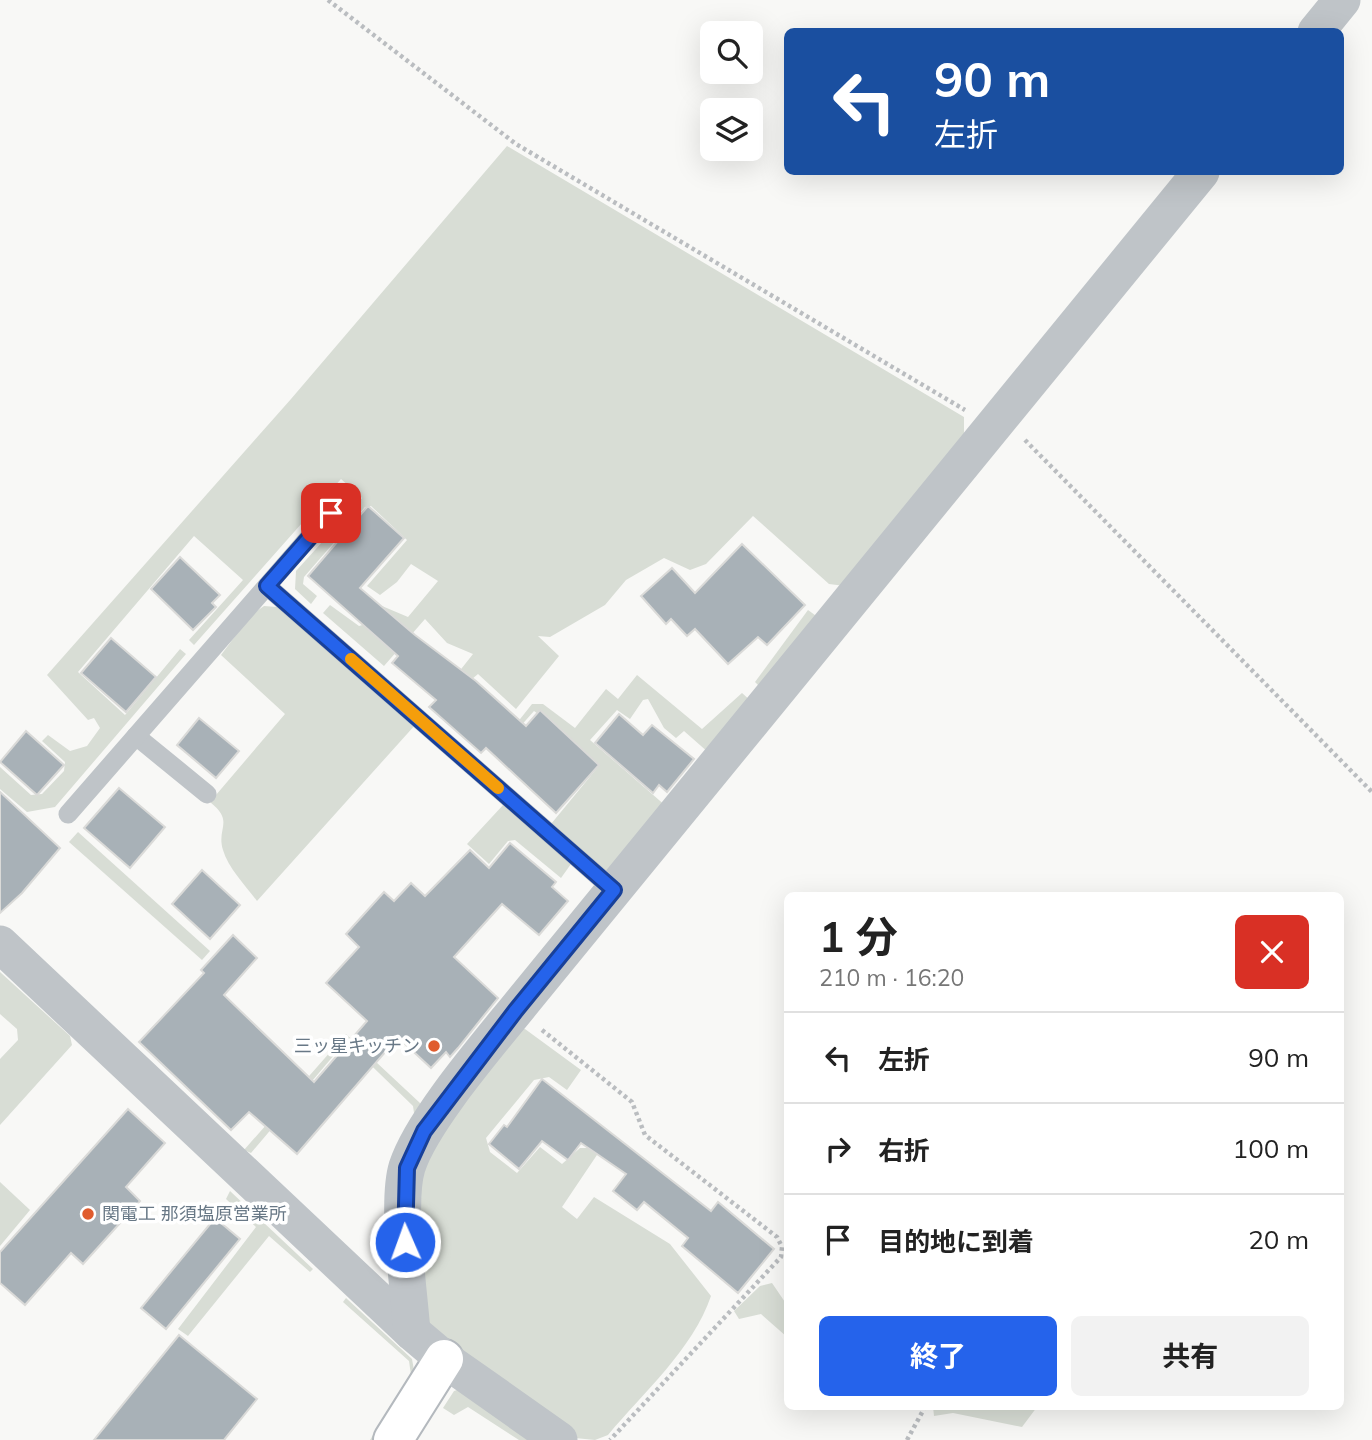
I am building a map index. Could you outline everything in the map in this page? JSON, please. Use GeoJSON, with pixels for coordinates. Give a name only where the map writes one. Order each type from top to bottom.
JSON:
{"type":"FeatureCollection","features":[{"type":"Feature","properties":{"kind":"street"},"geometry":{"type":"LineString","coordinates":[[1320,28],[1342,0]]}},
{"type":"Feature","properties":{"kind":"street"},"geometry":{"type":"LineString","coordinates":[[412,1332],[404,1220],[407,1168],[424,1131],[516,1010],[995,420],[1199,175]]}},
{"type":"Feature","properties":{"kind":"street"},"geometry":{"type":"LineString","coordinates":[[0,944],[412,1332],[444,1359],[559,1440]]}},
{"type":"Feature","properties":{"kind":"street"},"geometry":{"type":"LineString","coordinates":[[393,1440],[444,1359]]}},
{"type":"Feature","properties":{"kind":"lane"},"geometry":{"type":"LineString","coordinates":[[68,814],[347,494]]}},
{"type":"Feature","properties":{"kind":"lane"},"geometry":{"type":"LineString","coordinates":[[267,586],[614,890]]}},
{"type":"Feature","properties":{"kind":"lane"},"geometry":{"type":"LineString","coordinates":[[136,736],[207,794]]}},
{"type":"Feature","properties":{"kind":"path"},"geometry":{"type":"LineString","coordinates":[[328,0],[516,144],[995,420],[1372,792]]}},
{"type":"Feature","properties":{"kind":"path"},"geometry":{"type":"LineString","coordinates":[[516,1010],[632,1102],[645,1135],[718,1193],[755,1218],[777,1237],[782,1247],[781,1257],[610,1440]]}},
{"type":"Feature","properties":{"kind":"path"},"geometry":{"type":"LineString","coordinates":[[907,1440],[923,1410]]}},
{"type":"Feature","properties":{"kind":"shaded area"},"geometry":{"type":"Polygon","coordinates":[[[507,146],[964,417],[964,446],[845,586],[829,584],[753,516],[706,564],[690,570],[664,558],[626,580],[605,605],[550,637],[538,636],[559,656],[516,709],[478,674],[465,685],[454,678],[473,654],[447,643],[425,619],[384,666],[323,613],[330,605],[359,626],[369,623],[382,606],[408,617],[438,581],[411,564],[397,582],[380,595],[367,586],[407,540],[371,506],[365,507],[304,577],[303,584],[317,596],[311,604],[295,589],[296,571],[362,498],[341,479],[194,645],[189,640],[243,580],[194,536],[78,672],[125,715],[180,649],[186,654],[55,807],[27,812],[0,789],[0,767],[31,795],[42,794],[64,771],[65,762],[42,741],[48,735],[70,751],[87,746],[100,728],[94,718],[88,720],[47,675],[291,399],[507,146]]]}},
{"type":"Feature","properties":{"kind":"shaded area"},"geometry":{"type":"Polygon","coordinates":[[[264,606],[277,607],[416,724],[257,901],[225,857],[221,842],[222,815],[210,802],[285,714],[221,655],[251,615],[264,606]]]}},
{"type":"Feature","properties":{"kind":"shaded area"},"geometry":{"type":"Polygon","coordinates":[[[808,610],[819,618],[762,689],[755,682],[808,610]]]}},
{"type":"Feature","properties":{"kind":"shaded area"},"geometry":{"type":"Polygon","coordinates":[[[637,675],[702,729],[742,693],[752,702],[709,753],[684,731],[676,738],[664,728],[648,699],[643,700],[630,719],[617,710],[590,740],[667,807],[606,872],[551,824],[598,767],[563,732],[534,711],[518,729],[513,728],[532,704],[543,704],[575,728],[606,689],[618,699],[637,675]]]}},
{"type":"Feature","properties":{"kind":"shaded area"},"geometry":{"type":"Polygon","coordinates":[[[504,804],[571,864],[561,878],[515,840],[508,841],[489,864],[467,844],[504,804]]]}},
{"type":"Feature","properties":{"kind":"shaded area"},"geometry":{"type":"Polygon","coordinates":[[[78,832],[210,951],[202,960],[69,842],[78,832]]]}},
{"type":"Feature","properties":{"kind":"shaded area"},"geometry":{"type":"Polygon","coordinates":[[[0,972],[70,1036],[72,1045],[0,1125],[0,1059],[18,1040],[17,1029],[0,1014],[0,972]]]}},
{"type":"Feature","properties":{"kind":"shaded area"},"geometry":{"type":"Polygon","coordinates":[[[515,1029],[525,1029],[581,1070],[567,1090],[549,1077],[534,1080],[486,1138],[490,1152],[517,1173],[540,1147],[562,1164],[580,1148],[587,1148],[601,1130],[603,1146],[562,1207],[577,1219],[594,1197],[670,1244],[711,1296],[692,1334],[666,1370],[608,1435],[595,1440],[575,1438],[426,1330],[410,1225],[429,1137],[515,1029]]]}},
{"type":"Feature","properties":{"kind":"shaded area"},"geometry":{"type":"Polygon","coordinates":[[[346,1034],[420,1103],[422,1117],[415,1120],[413,1106],[346,1041],[251,1153],[244,1150],[346,1034]]]}},
{"type":"Feature","properties":{"kind":"shaded area"},"geometry":{"type":"Polygon","coordinates":[[[0,1182],[30,1210],[0,1246],[0,1182]]]}},
{"type":"Feature","properties":{"kind":"shaded area"},"geometry":{"type":"Polygon","coordinates":[[[230,1191],[313,1269],[310,1272],[269,1236],[188,1336],[178,1329],[256,1227],[226,1199],[230,1191]]]}},
{"type":"Feature","properties":{"kind":"shaded area"},"geometry":{"type":"Polygon","coordinates":[[[772,1283],[784,1301],[784,1334],[761,1314],[739,1319],[734,1311],[760,1286],[772,1283]]]}},
{"type":"Feature","properties":{"kind":"shaded area"},"geometry":{"type":"Polygon","coordinates":[[[346,1298],[412,1359],[415,1376],[374,1440],[370,1440],[411,1375],[409,1361],[343,1302],[346,1298]]]}},
{"type":"Feature","properties":{"kind":"shaded area"},"geometry":{"type":"Polygon","coordinates":[[[463,1388],[544,1440],[519,1440],[468,1407],[454,1415],[443,1408],[454,1391],[463,1388]]]}},
{"type":"Feature","properties":{"kind":"shaded area"},"geometry":{"type":"Polygon","coordinates":[[[933,1410],[1035,1410],[1022,1427],[953,1413],[934,1416],[933,1410]]]}},
{"type":"Feature","properties":{"kind":"building"},"geometry":{"type":"Polygon","coordinates":[[[368,506],[404,538],[360,588],[415,635],[476,681],[526,726],[540,710],[599,765],[556,813],[486,748],[481,753],[429,707],[436,700],[392,663],[398,656],[308,576],[368,506]]]}},
{"type":"Feature","properties":{"kind":"building"},"geometry":{"type":"Polygon","coordinates":[[[742,544],[805,605],[767,645],[758,637],[728,664],[695,629],[687,636],[671,619],[666,624],[641,596],[672,568],[695,593],[742,544]]]}},
{"type":"Feature","properties":{"kind":"building"},"geometry":{"type":"Polygon","coordinates":[[[180,557],[220,595],[212,603],[216,607],[193,630],[151,589],[180,557]]]}},
{"type":"Feature","properties":{"kind":"building"},"geometry":{"type":"Polygon","coordinates":[[[111,638],[156,677],[126,712],[81,673],[111,638]]]}},
{"type":"Feature","properties":{"kind":"building"},"geometry":{"type":"Polygon","coordinates":[[[619,714],[643,735],[652,725],[694,759],[667,792],[659,785],[653,793],[595,743],[619,714]]]}},
{"type":"Feature","properties":{"kind":"building"},"geometry":{"type":"Polygon","coordinates":[[[199,718],[239,751],[216,778],[177,745],[199,718]]]}},
{"type":"Feature","properties":{"kind":"building"},"geometry":{"type":"Polygon","coordinates":[[[26,731],[64,765],[37,795],[0,762],[26,731]]]}},
{"type":"Feature","properties":{"kind":"building"},"geometry":{"type":"Polygon","coordinates":[[[119,788],[165,827],[130,868],[84,828],[119,788]]]}},
{"type":"Feature","properties":{"kind":"building"},"geometry":{"type":"Polygon","coordinates":[[[0,792],[60,848],[22,893],[0,913],[0,792]]]}},
{"type":"Feature","properties":{"kind":"building"},"geometry":{"type":"Polygon","coordinates":[[[510,843],[556,882],[552,887],[568,901],[539,935],[502,904],[454,957],[498,998],[458,1048],[450,1057],[446,1052],[431,1068],[401,1040],[395,1047],[392,1044],[297,1154],[249,1112],[231,1130],[139,1042],[204,973],[201,970],[233,935],[257,958],[224,995],[314,1082],[367,1021],[326,983],[359,947],[346,934],[384,892],[394,901],[411,883],[425,896],[470,850],[489,868],[510,843]]]}},
{"type":"Feature","properties":{"kind":"building"},"geometry":{"type":"Polygon","coordinates":[[[202,870],[240,905],[210,939],[172,904],[202,870]]]}},
{"type":"Feature","properties":{"kind":"building"},"geometry":{"type":"Polygon","coordinates":[[[542,1079],[711,1211],[718,1202],[774,1249],[738,1293],[682,1246],[688,1238],[644,1202],[637,1210],[613,1191],[626,1174],[581,1143],[568,1160],[542,1141],[519,1169],[489,1144],[504,1125],[507,1127],[542,1079]]]}},
{"type":"Feature","properties":{"kind":"building"},"geometry":{"type":"Polygon","coordinates":[[[128,1109],[165,1143],[126,1187],[140,1201],[83,1264],[71,1253],[25,1305],[0,1283],[0,1252],[128,1109]]]}},
{"type":"Feature","properties":{"kind":"building"},"geometry":{"type":"Polygon","coordinates":[[[215,1218],[240,1239],[166,1329],[141,1308],[215,1218]]]}},
{"type":"Feature","properties":{"kind":"building"},"geometry":{"type":"Polygon","coordinates":[[[179,1335],[257,1399],[224,1440],[94,1440],[179,1335]]]}},
{"type":"Feature","properties":{"kind":"slow traffic"},"geometry":{"type":"LineString","coordinates":[[351,659],[498,788]]}},
{"type":"Feature","properties":{"kind":"place","name":"三ッ星キッチン"},"geometry":{"type":"Point","coordinates":[434,1046]}},
{"type":"Feature","properties":{"kind":"place","name":"関電工 那須塩原営業所"},"geometry":{"type":"Point","coordinates":[88,1214]}},
{"type":"Feature","properties":{"kind":"route"},"geometry":{"type":"LineString","coordinates":[[331,513],[267,586],[614,890],[516,1010],[424,1131],[407,1168],[405,1242]]}}]}
